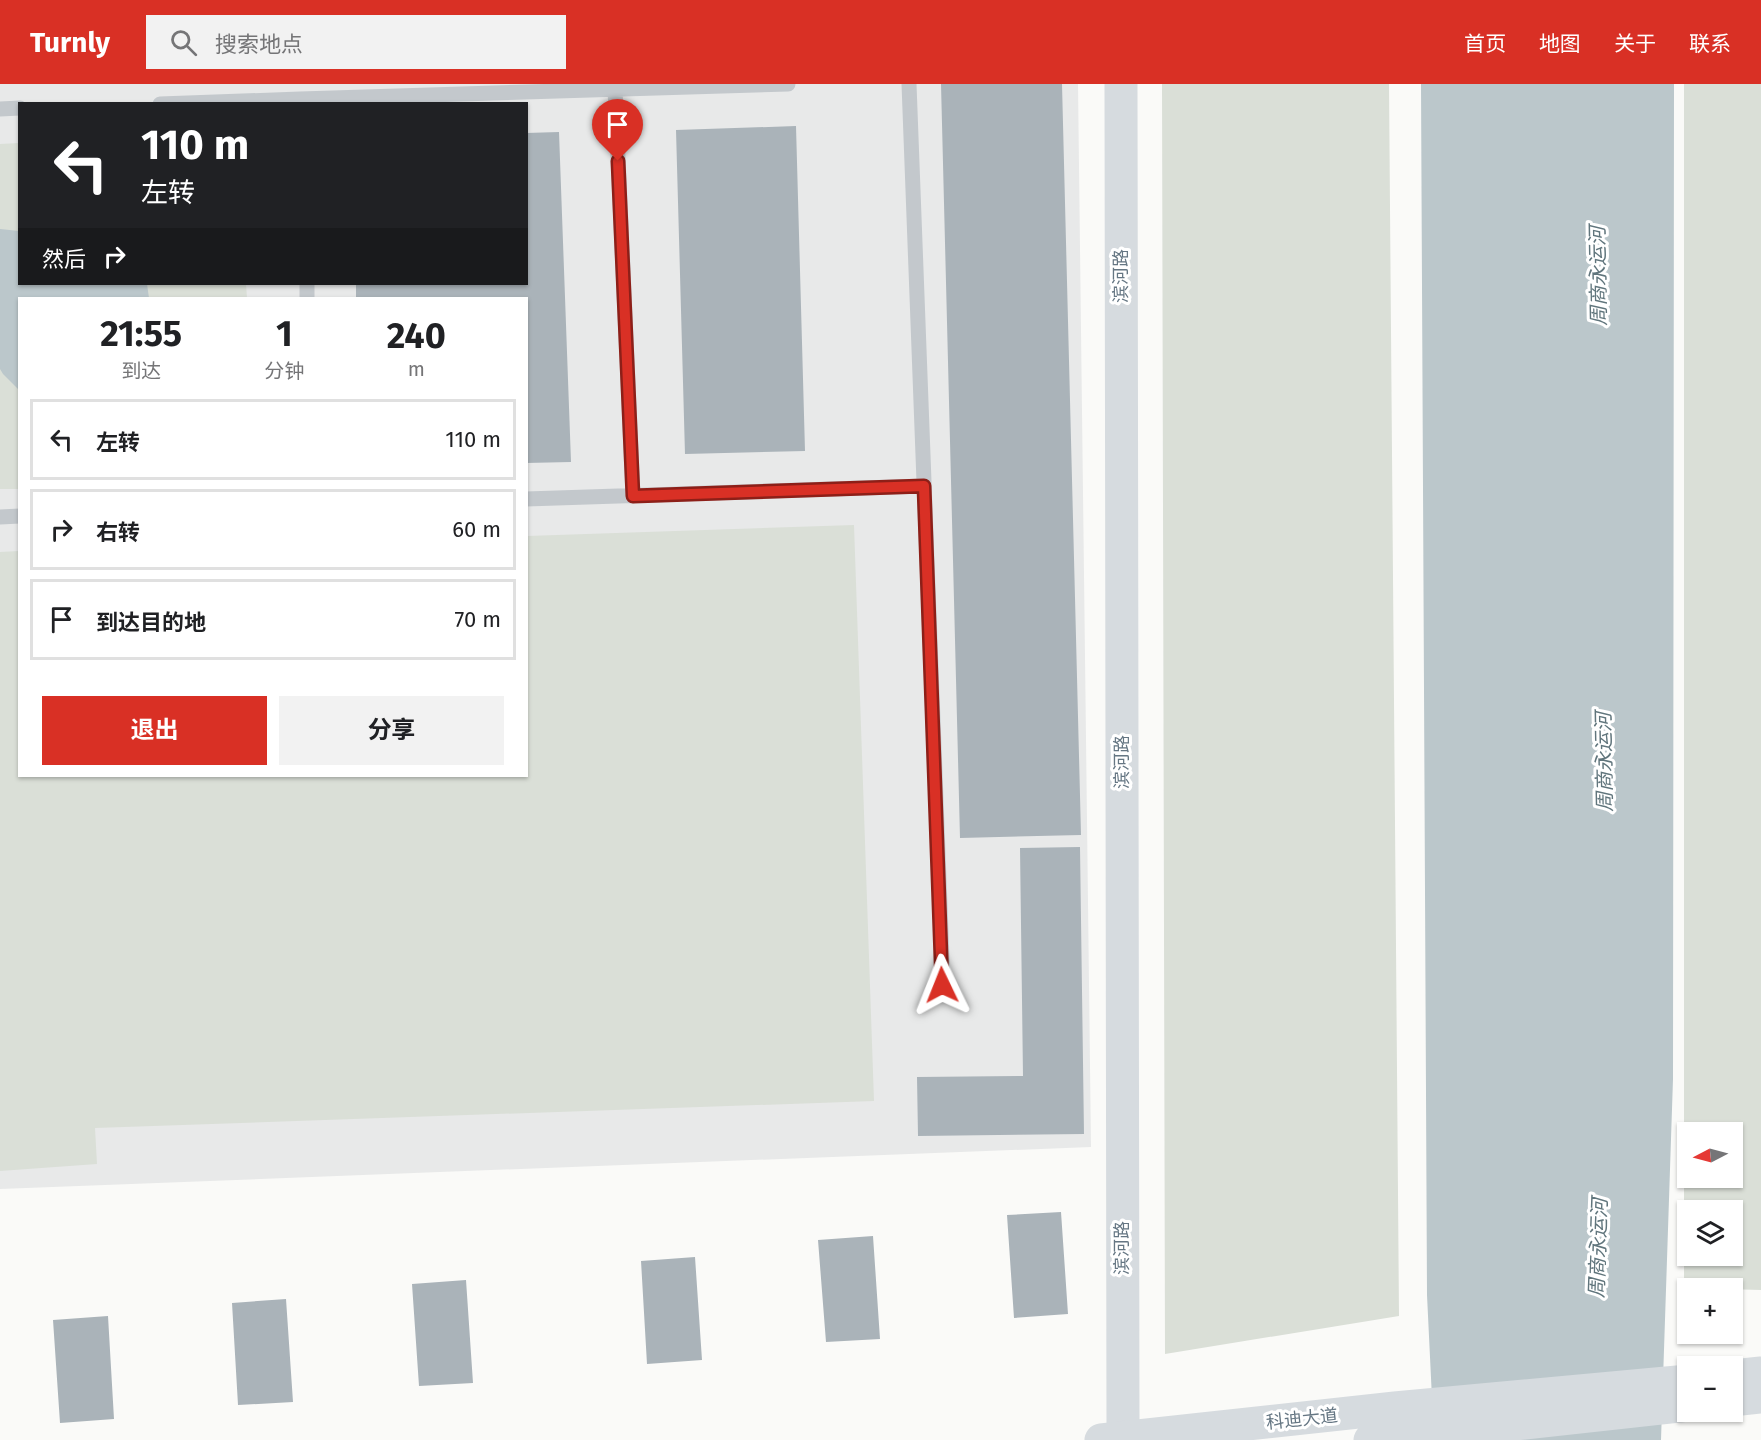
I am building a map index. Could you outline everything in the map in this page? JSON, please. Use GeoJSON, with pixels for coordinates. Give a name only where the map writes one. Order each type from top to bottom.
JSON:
{"type":"FeatureCollection","features":[{"type":"Feature","properties":{"kind":"street","name":"滨河路"},"geometry":{"type":"LineString","coordinates":[[1115,1439],[1121,84]]}},
{"type":"Feature","properties":{"kind":"street"},"geometry":{"type":"LineString","coordinates":[[1743,1375],[1761,1373]]}},
{"type":"Feature","properties":{"kind":"street","name":"科迪大道"},"geometry":{"type":"LineString","coordinates":[[1115,1439],[1387,1428],[1677,1394]]}},
{"type":"Feature","properties":{"kind":"street"},"geometry":{"type":"LineString","coordinates":[[1743,1399],[1761,1397]]}},
{"type":"Feature","properties":{"kind":"lane"},"geometry":{"type":"LineString","coordinates":[[254,102],[788,84]]}},
{"type":"Feature","properties":{"kind":"lane"},"geometry":{"type":"LineString","coordinates":[[909,84],[942,985]]}},
{"type":"Feature","properties":{"kind":"lane"},"geometry":{"type":"LineString","coordinates":[[615,89],[633,496]]}},
{"type":"Feature","properties":{"kind":"lane"},"geometry":{"type":"LineString","coordinates":[[0,109],[18,108]]}},
{"type":"Feature","properties":{"kind":"lane"},"geometry":{"type":"LineString","coordinates":[[528,499],[924,486]]}},
{"type":"Feature","properties":{"kind":"lane"},"geometry":{"type":"LineString","coordinates":[[0,517],[18,516]]}},
{"type":"Feature","properties":{"kind":"shaded area"},"geometry":{"type":"Polygon","coordinates":[[[0,84],[1078,84],[1091,1147],[0,1189],[0,84]]]}},
{"type":"Feature","properties":{"kind":"shaded area"},"geometry":{"type":"Polygon","coordinates":[[[1162,84],[1389,84],[1399,1316],[1165,1354],[1162,84]]]}},
{"type":"Feature","properties":{"kind":"shaded area"},"geometry":{"type":"Polygon","coordinates":[[[1684,84],[1761,84],[1761,1290],[1743,1290],[1743,1278],[1684,1278],[1684,1266],[1743,1266],[1743,1200],[1684,1200],[1684,1188],[1743,1188],[1743,1122],[1684,1122],[1684,84]]]}},
{"type":"Feature","properties":{"kind":"shaded area"},"geometry":{"type":"Polygon","coordinates":[[[18,143],[18,285],[246,285],[247,297],[18,297],[18,489],[0,489],[0,144],[18,143]]]}},
{"type":"Feature","properties":{"kind":"shaded area"},"geometry":{"type":"Polygon","coordinates":[[[854,525],[874,1101],[95,1128],[97,1164],[0,1171],[0,552],[18,551],[18,777],[528,777],[528,536],[854,525]]]}},
{"type":"Feature","properties":{"kind":"water","name":"周商永运河"},"geometry":{"type":"Polygon","coordinates":[[[1421,84],[1674,84],[1673,1079],[1661,1440],[1434,1440],[1427,1295],[1421,84]]]}},
{"type":"Feature","properties":{"kind":"water"},"geometry":{"type":"Polygon","coordinates":[[[0,229],[18,231],[18,285],[147,285],[149,297],[18,297],[18,389],[0,369],[0,229]]]}},
{"type":"Feature","properties":{"kind":"building"},"geometry":{"type":"Polygon","coordinates":[[[941,84],[1062,84],[1081,835],[960,838],[941,84]]]}},
{"type":"Feature","properties":{"kind":"building"},"geometry":{"type":"Polygon","coordinates":[[[796,126],[805,451],[685,454],[676,130],[796,126]]]}},
{"type":"Feature","properties":{"kind":"building"},"geometry":{"type":"Polygon","coordinates":[[[559,132],[571,462],[528,463],[528,297],[356,297],[356,285],[528,285],[528,133],[559,132]]]}},
{"type":"Feature","properties":{"kind":"building"},"geometry":{"type":"Polygon","coordinates":[[[1080,847],[1084,1134],[918,1136],[917,1077],[1023,1076],[1020,848],[1080,847]]]}},
{"type":"Feature","properties":{"kind":"building"},"geometry":{"type":"Polygon","coordinates":[[[1061,1212],[1068,1314],[1014,1318],[1007,1215],[1061,1212]]]}},
{"type":"Feature","properties":{"kind":"building"},"geometry":{"type":"Polygon","coordinates":[[[873,1236],[880,1339],[826,1342],[818,1240],[873,1236]]]}},
{"type":"Feature","properties":{"kind":"building"},"geometry":{"type":"Polygon","coordinates":[[[695,1257],[702,1360],[647,1364],[641,1261],[695,1257]]]}},
{"type":"Feature","properties":{"kind":"building"},"geometry":{"type":"Polygon","coordinates":[[[466,1280],[473,1383],[419,1386],[412,1284],[466,1280]]]}},
{"type":"Feature","properties":{"kind":"building"},"geometry":{"type":"Polygon","coordinates":[[[286,1299],[293,1402],[238,1405],[232,1303],[286,1299]]]}},
{"type":"Feature","properties":{"kind":"building"},"geometry":{"type":"Polygon","coordinates":[[[108,1316],[114,1419],[60,1423],[53,1320],[108,1316]]]}},
{"type":"Feature","properties":{"kind":"route"},"geometry":{"type":"LineString","coordinates":[[618,161],[633,496],[924,486],[942,985]]}}]}
